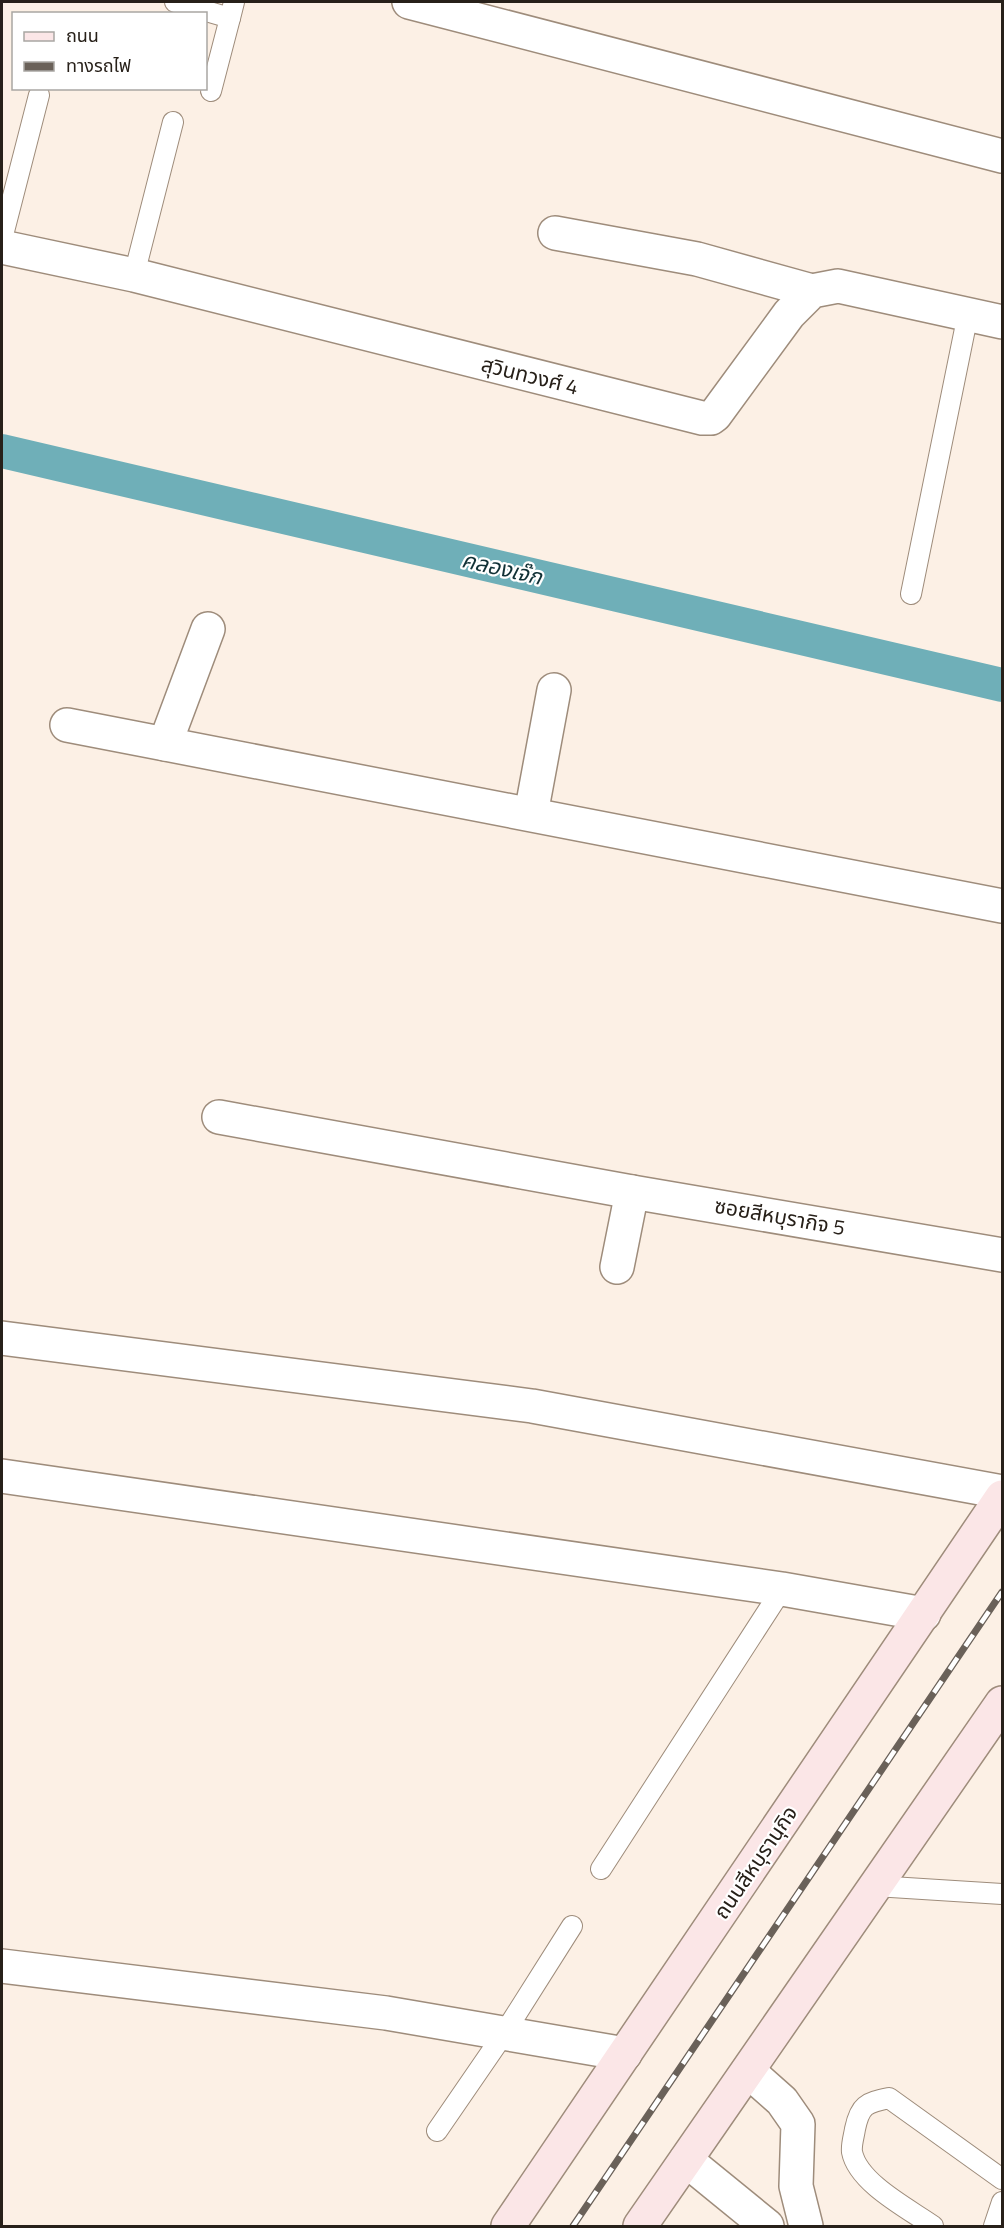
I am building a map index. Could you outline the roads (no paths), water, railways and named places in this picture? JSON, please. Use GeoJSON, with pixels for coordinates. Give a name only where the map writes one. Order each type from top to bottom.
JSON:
{"type":"FeatureCollection","features":[{"type":"Feature","properties":{"kind":"main road","name":"ถนนสีหบุรานุกิจ"},"geometry":{"type":"LineString","coordinates":[[508,2226],[1002,1497]]}},
{"type":"Feature","properties":{"kind":"main road"},"geometry":{"type":"LineString","coordinates":[[640,2226],[1002,1703]]}},
{"type":"Feature","properties":{"kind":"street"},"geometry":{"type":"LineString","coordinates":[[409,2],[471,9],[1002,156]]}},
{"type":"Feature","properties":{"kind":"street"},"geometry":{"type":"LineString","coordinates":[[555,233],[697,259],[812,291],[838,286],[1002,322]]}},
{"type":"Feature","properties":{"kind":"street","name":"สุวินทวงศ์ 4"},"geometry":{"type":"LineString","coordinates":[[2,247],[134,275],[702,418],[711,418],[715,415],[789,314],[812,291]]}},
{"type":"Feature","properties":{"kind":"street"},"geometry":{"type":"LineString","coordinates":[[165,744],[208,629]]}},
{"type":"Feature","properties":{"kind":"street"},"geometry":{"type":"LineString","coordinates":[[531,814],[554,690]]}},
{"type":"Feature","properties":{"kind":"street"},"geometry":{"type":"LineString","coordinates":[[67,725],[1002,906]]}},
{"type":"Feature","properties":{"kind":"street","name":"ซอยสีหบุรากิจ 5"},"geometry":{"type":"LineString","coordinates":[[219,1117],[632,1192],[1002,1255]]}},
{"type":"Feature","properties":{"kind":"street"},"geometry":{"type":"LineString","coordinates":[[617,1267],[632,1192]]}},
{"type":"Feature","properties":{"kind":"street"},"geometry":{"type":"LineString","coordinates":[[2,1338],[532,1406],[1002,1492]]}},
{"type":"Feature","properties":{"kind":"street"},"geometry":{"type":"LineString","coordinates":[[2,1476],[782,1589],[924,1614]]}},
{"type":"Feature","properties":{"kind":"street"},"geometry":{"type":"LineString","coordinates":[[2,1966],[386,2013],[625,2054]]}},
{"type":"Feature","properties":{"kind":"street"},"geometry":{"type":"LineString","coordinates":[[748,2071],[782,2101],[798,2124],[796,2186],[806,2226]]}},
{"type":"Feature","properties":{"kind":"street"},"geometry":{"type":"LineString","coordinates":[[686,2160],[767,2226]]}},
{"type":"Feature","properties":{"kind":"lane"},"geometry":{"type":"LineString","coordinates":[[175,2],[232,10],[211,91]]}},
{"type":"Feature","properties":{"kind":"lane"},"geometry":{"type":"LineString","coordinates":[[2,238],[39,95]]}},
{"type":"Feature","properties":{"kind":"lane"},"geometry":{"type":"LineString","coordinates":[[134,275],[173,122]]}},
{"type":"Feature","properties":{"kind":"lane"},"geometry":{"type":"LineString","coordinates":[[911,594],[968,314]]}},
{"type":"Feature","properties":{"kind":"lane"},"geometry":{"type":"LineString","coordinates":[[601,1869],[782,1589]]}},
{"type":"Feature","properties":{"kind":"lane"},"geometry":{"type":"LineString","coordinates":[[875,1886],[1002,1894]]}},
{"type":"Feature","properties":{"kind":"lane"},"geometry":{"type":"LineString","coordinates":[[437,2130],[505,2032],[572,1926]]}},
{"type":"Feature","properties":{"kind":"lane"},"geometry":{"type":"LineString","coordinates":[[933,2226],[871,2182],[858,2168],[852,2150],[858,2112],[870,2102],[889,2098],[1002,2180]]}},
{"type":"Feature","properties":{"kind":"lane"},"geometry":{"type":"LineString","coordinates":[[994,2226],[1002,2202]]}},
{"type":"Feature","properties":{"kind":"waterway","name":"คลองเจ๊ก"},"geometry":{"type":"LineString","coordinates":[[2,451],[1002,685]]}},
{"type":"Feature","properties":{"kind":"railway"},"geometry":{"type":"LineString","coordinates":[[573,2226],[1002,1592]]}}]}
